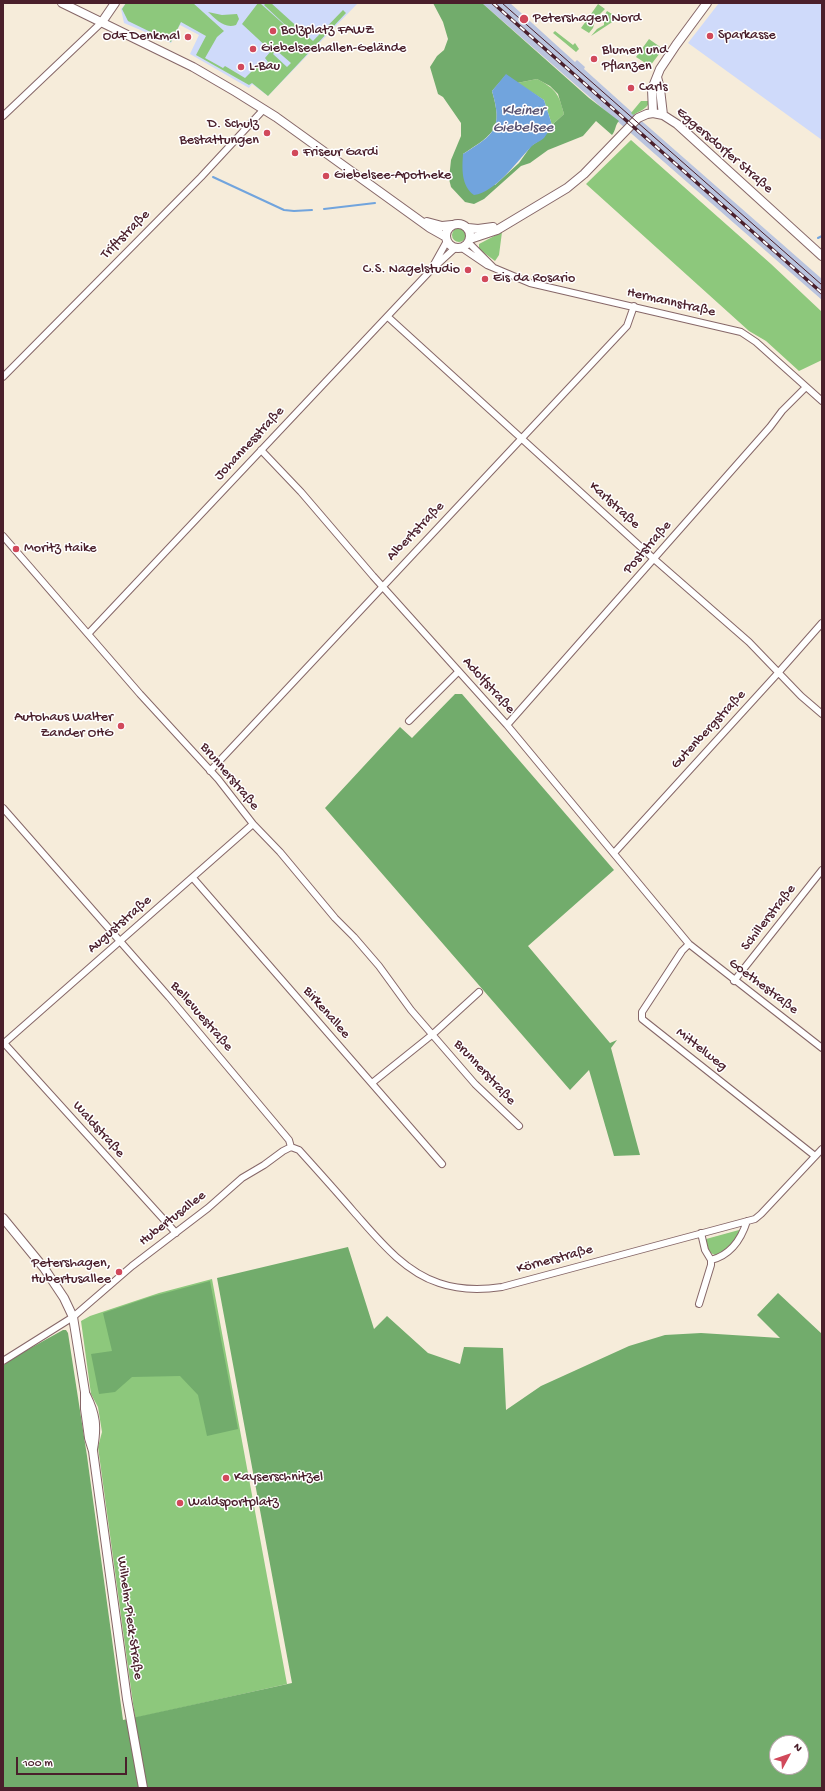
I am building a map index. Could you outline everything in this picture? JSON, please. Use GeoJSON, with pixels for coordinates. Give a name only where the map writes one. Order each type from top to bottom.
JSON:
{"type":"FeatureCollection","features":[{"type":"Feature","properties":{"kind":"street"},"geometry":{"type":"LineString","coordinates":[[62,3],[193,67],[264,109],[447,239]]}},
{"type":"Feature","properties":{"kind":"street"},"geometry":{"type":"LineString","coordinates":[[3,116],[102,22],[115,3]]}},
{"type":"Feature","properties":{"kind":"street"},"geometry":{"type":"LineString","coordinates":[[653,113],[652,89],[657,77],[666,59],[707,3]]}},
{"type":"Feature","properties":{"kind":"street"},"geometry":{"type":"LineString","coordinates":[[657,77],[663,115]]}},
{"type":"Feature","properties":{"kind":"street","name":"Triftstraße"},"geometry":{"type":"LineString","coordinates":[[3,377],[201,177],[264,109]]}},
{"type":"Feature","properties":{"kind":"street","name":"Eggersdorfer Straße"},"geometry":{"type":"LineString","coordinates":[[464,244],[497,230],[569,186],[605,153],[635,120],[647,114],[653,113],[663,115],[677,124],[822,256]]}},
{"type":"Feature","properties":{"kind":"street"},"geometry":{"type":"LineString","coordinates":[[419,219],[442,226],[460,224],[468,228],[464,244],[450,245],[447,239],[447,231],[452,225]]}},
{"type":"Feature","properties":{"kind":"street","name":"Eggersdorfer Straße"},"geometry":{"type":"LineString","coordinates":[[468,228],[482,228],[509,222]]}},
{"type":"Feature","properties":{"kind":"street","name":"Johannesstraße"},"geometry":{"type":"LineString","coordinates":[[430,271],[447,239]]}},
{"type":"Feature","properties":{"kind":"street","name":"Johannesstraße"},"geometry":{"type":"LineString","coordinates":[[88,634],[430,271],[464,244]]}},
{"type":"Feature","properties":{"kind":"street","name":"Hermannstraße"},"geometry":{"type":"LineString","coordinates":[[464,244],[479,260],[507,274],[530,283],[741,332],[756,342],[822,401]]}},
{"type":"Feature","properties":{"kind":"street","name":"Albertstraße"},"geometry":{"type":"LineString","coordinates":[[210,771],[627,326],[634,306]]}},
{"type":"Feature","properties":{"kind":"street","name":"Karlstraße"},"geometry":{"type":"LineString","coordinates":[[388,317],[654,559],[749,642],[801,696],[822,714]]}},
{"type":"Feature","properties":{"kind":"street","name":"Poststraße"},"geometry":{"type":"LineString","coordinates":[[507,725],[765,433],[782,411],[806,387]]}},
{"type":"Feature","properties":{"kind":"street","name":"Adolfstraße"},"geometry":{"type":"LineString","coordinates":[[261,450],[301,492],[458,672],[507,725],[690,944]]}},
{"type":"Feature","properties":{"kind":"street","name":"Brunnerstraße"},"geometry":{"type":"LineString","coordinates":[[3,536],[88,634],[218,779],[253,824],[308,884],[335,918],[354,937],[411,1010],[475,1084],[519,1126]]}},
{"type":"Feature","properties":{"kind":"street","name":"Gutenbergstraße"},"geometry":{"type":"LineString","coordinates":[[614,853],[822,623]]}},
{"type":"Feature","properties":{"kind":"street"},"geometry":{"type":"LineString","coordinates":[[409,722],[458,672]]}},
{"type":"Feature","properties":{"kind":"street","name":"Bellevuestraße"},"geometry":{"type":"LineString","coordinates":[[3,808],[120,941],[284,1134],[289,1140],[291,1148],[299,1150],[380,1240]]}},
{"type":"Feature","properties":{"kind":"street","name":"Auguststraße"},"geometry":{"type":"LineString","coordinates":[[3,1043],[253,824]]}},
{"type":"Feature","properties":{"kind":"street","name":"Schillerstraße"},"geometry":{"type":"LineString","coordinates":[[734,981],[822,870]]}},
{"type":"Feature","properties":{"kind":"street","name":"Birkenallee"},"geometry":{"type":"LineString","coordinates":[[193,878],[442,1164]]}},
{"type":"Feature","properties":{"kind":"street","name":"Goethestraße"},"geometry":{"type":"LineString","coordinates":[[690,944],[734,981],[822,1048]]}},
{"type":"Feature","properties":{"kind":"street","name":"Mittelweg"},"geometry":{"type":"LineString","coordinates":[[690,944],[682,951],[642,1012],[642,1019],[815,1156]]}},
{"type":"Feature","properties":{"kind":"street","name":"Brunnerstraße"},"geometry":{"type":"LineString","coordinates":[[372,1083],[433,1034],[479,992]]}},
{"type":"Feature","properties":{"kind":"street","name":"Waldstraße"},"geometry":{"type":"LineString","coordinates":[[3,1043],[176,1233]]}},
{"type":"Feature","properties":{"kind":"street","name":"Hubertusallee"},"geometry":{"type":"LineString","coordinates":[[3,1361],[73,1317],[132,1266],[208,1208],[242,1178],[264,1165],[283,1151],[291,1148]]}},
{"type":"Feature","properties":{"kind":"street","name":"Körnerstraße"},"geometry":{"type":"LineString","coordinates":[[380,1240],[403,1262],[427,1278],[439,1283],[453,1287],[486,1289],[502,1287],[747,1221],[761,1214],[822,1149]]}},
{"type":"Feature","properties":{"kind":"street","name":"Wilhelm-Pieck-Straße"},"geometry":{"type":"LineString","coordinates":[[3,1218],[44,1268],[58,1288],[73,1317],[85,1392],[85,1409],[93,1451],[127,1699],[143,1788]]}},
{"type":"Feature","properties":{"kind":"street"},"geometry":{"type":"LineString","coordinates":[[711,1260],[721,1257],[735,1246],[741,1239],[747,1221]]}},
{"type":"Feature","properties":{"kind":"street"},"geometry":{"type":"LineString","coordinates":[[699,1304],[710,1269],[711,1260],[705,1250],[701,1233]]}},
{"type":"Feature","properties":{"kind":"shaded area","name":"Giebelseehallen-Gelände"},"geometry":{"type":"Polygon","coordinates":[[[126,3],[358,3],[268,96],[252,84],[249,88],[190,54],[199,35],[180,25],[171,43],[124,23],[121,9],[126,3]]]}},
{"type":"Feature","properties":{"kind":"shaded area"},"geometry":{"type":"Polygon","coordinates":[[[482,3],[510,3],[575,62],[577,60],[585,67],[584,69],[644,123],[822,279],[822,300],[482,3]]]}},
{"type":"Feature","properties":{"kind":"shaded area"},"geometry":{"type":"Polygon","coordinates":[[[719,3],[822,3],[822,140],[688,43],[719,3]]]}},
{"type":"Feature","properties":{"kind":"green space"},"geometry":{"type":"Polygon","coordinates":[[[126,3],[193,3],[224,31],[217,37],[205,58],[223,68],[225,66],[245,78],[259,64],[263,67],[268,62],[265,58],[271,51],[242,24],[258,3],[262,3],[261,4],[298,37],[264,5],[266,3],[271,3],[313,41],[343,10],[346,13],[268,96],[252,83],[249,85],[196,55],[206,36],[181,22],[171,42],[128,21],[122,9],[126,3]],[[276,50],[273,54],[287,67],[291,63],[276,50]]]}},
{"type":"Feature","properties":{"kind":"green space"},"geometry":{"type":"Polygon","coordinates":[[[433,3],[482,3],[589,98],[619,121],[612,135],[596,121],[583,136],[548,150],[530,163],[521,166],[484,199],[474,204],[465,202],[451,187],[449,179],[451,160],[461,136],[461,123],[443,97],[438,94],[430,67],[437,56],[444,50],[448,39],[443,22],[433,3]],[[506,75],[492,91],[497,114],[494,129],[483,141],[463,154],[495,185],[519,163],[531,146],[543,138],[552,125],[564,114],[558,94],[550,86],[537,79],[517,83],[506,75]]]}},
{"type":"Feature","properties":{"kind":"green space"},"geometry":{"type":"Polygon","coordinates":[[[598,4],[605,9],[596,18],[591,14],[598,4]]]}},
{"type":"Feature","properties":{"kind":"green space"},"geometry":{"type":"Polygon","coordinates":[[[607,11],[617,17],[620,14],[623,15],[591,36],[597,29],[604,25],[604,16],[607,11]]]}},
{"type":"Feature","properties":{"kind":"green space"},"geometry":{"type":"Polygon","coordinates":[[[208,12],[222,15],[237,14],[239,19],[236,25],[228,26],[220,23],[208,12]]]}},
{"type":"Feature","properties":{"kind":"green space"},"geometry":{"type":"Polygon","coordinates":[[[589,17],[595,21],[593,28],[589,33],[581,28],[589,17]]]}},
{"type":"Feature","properties":{"kind":"green space"},"geometry":{"type":"Polygon","coordinates":[[[555,31],[573,45],[575,43],[579,49],[576,52],[553,33],[555,31]]]}},
{"type":"Feature","properties":{"kind":"green space"},"geometry":{"type":"Polygon","coordinates":[[[649,39],[663,49],[650,66],[636,57],[649,39]]]}},
{"type":"Feature","properties":{"kind":"green space"},"geometry":{"type":"Polygon","coordinates":[[[537,79],[553,89],[558,97],[564,114],[552,125],[544,100],[517,83],[537,79]]]}},
{"type":"Feature","properties":{"kind":"green space"},"geometry":{"type":"Polygon","coordinates":[[[641,101],[650,101],[646,107],[633,115],[631,113],[641,101]]]}},
{"type":"Feature","properties":{"kind":"green space"},"geometry":{"type":"Polygon","coordinates":[[[631,140],[771,264],[822,312],[822,360],[799,371],[766,341],[749,331],[586,184],[631,140]]]}},
{"type":"Feature","properties":{"kind":"green space"},"geometry":{"type":"Polygon","coordinates":[[[456,228],[462,228],[466,232],[466,238],[462,242],[456,242],[452,238],[452,232],[456,228]]]}},
{"type":"Feature","properties":{"kind":"green space"},"geometry":{"type":"Polygon","coordinates":[[[502,232],[499,255],[495,261],[479,249],[479,244],[502,232]]]}},
{"type":"Feature","properties":{"kind":"green space"},"geometry":{"type":"Polygon","coordinates":[[[455,694],[462,694],[614,870],[528,946],[610,1043],[617,1040],[611,1048],[640,1155],[614,1156],[589,1070],[570,1090],[325,808],[400,727],[412,738],[455,694]]]}},
{"type":"Feature","properties":{"kind":"green space"},"geometry":{"type":"Polygon","coordinates":[[[739,1230],[740,1234],[733,1244],[718,1256],[712,1254],[707,1245],[706,1239],[739,1230]]]}},
{"type":"Feature","properties":{"kind":"green space"},"geometry":{"type":"Polygon","coordinates":[[[348,1247],[374,1329],[387,1316],[428,1353],[460,1364],[464,1347],[503,1348],[506,1410],[541,1386],[629,1346],[665,1335],[701,1333],[780,1338],[757,1315],[778,1293],[822,1334],[822,1788],[3,1788],[3,1366],[11,1359],[63,1330],[66,1330],[68,1333],[87,1456],[123,1720],[292,1683],[217,1278],[348,1247]]]}},
{"type":"Feature","properties":{"kind":"green space","name":"Waldsportplatz"},"geometry":{"type":"Polygon","coordinates":[[[212,1279],[287,1684],[135,1718],[98,1447],[102,1432],[98,1407],[91,1394],[81,1321],[90,1316],[159,1293],[212,1279]]]}},
{"type":"Feature","properties":{"kind":"green space"},"geometry":{"type":"Polygon","coordinates":[[[210,1281],[238,1429],[207,1436],[198,1395],[180,1376],[132,1377],[115,1392],[99,1394],[91,1354],[112,1351],[103,1313],[150,1297],[210,1281]]]}},
{"type":"Feature","properties":{"kind":"water","name":"Kleiner Giebelsee"},"geometry":{"type":"Polygon","coordinates":[[[506,74],[544,100],[552,125],[544,138],[532,146],[505,176],[482,193],[474,195],[467,187],[463,176],[463,154],[483,141],[494,129],[497,114],[492,91],[506,74]]]}},
{"type":"Feature","properties":{"kind":"waterway"},"geometry":{"type":"LineString","coordinates":[[213,177],[284,210],[312,210]]}},
{"type":"Feature","properties":{"kind":"waterway"},"geometry":{"type":"LineString","coordinates":[[324,209],[375,203]]}},
{"type":"Feature","properties":{"kind":"waterway"},"geometry":{"type":"LineString","coordinates":[[818,238],[822,236]]}},
{"type":"Feature","properties":{"kind":"tram line"},"geometry":{"type":"LineString","coordinates":[[502,3],[822,285]]}},
{"type":"Feature","properties":{"kind":"railway"},"geometry":{"type":"LineString","coordinates":[[493,3],[822,293]]}},
{"type":"Feature","properties":{"kind":"place","name":"Petershagen Nord"},"geometry":{"type":"Point","coordinates":[524,19]}},
{"type":"Feature","properties":{"kind":"place","name":"Bolzplatz FAWZ"},"geometry":{"type":"Point","coordinates":[273,31]}},
{"type":"Feature","properties":{"kind":"place","name":"Sparkasse"},"geometry":{"type":"Point","coordinates":[710,36]}},
{"type":"Feature","properties":{"kind":"place","name":"OdF Denkmal"},"geometry":{"type":"Point","coordinates":[188,37]}},
{"type":"Feature","properties":{"kind":"place","name":"Giebelseehallen-Gelände"},"geometry":{"type":"Point","coordinates":[253,49]}},
{"type":"Feature","properties":{"kind":"place","name":"Blumen und Pflanzen"},"geometry":{"type":"Point","coordinates":[594,59]}},
{"type":"Feature","properties":{"kind":"place","name":"L-Bau"},"geometry":{"type":"Point","coordinates":[241,67]}},
{"type":"Feature","properties":{"kind":"place","name":"Carls"},"geometry":{"type":"Point","coordinates":[631,88]}},
{"type":"Feature","properties":{"kind":"place","name":"D. Schulz Bestattungen"},"geometry":{"type":"Point","coordinates":[267,133]}},
{"type":"Feature","properties":{"kind":"place","name":"Friseur Gardi"},"geometry":{"type":"Point","coordinates":[295,153]}},
{"type":"Feature","properties":{"kind":"place","name":"Giebelsee-Apotheke"},"geometry":{"type":"Point","coordinates":[326,176]}},
{"type":"Feature","properties":{"kind":"place","name":"C.S. Nagelstudio"},"geometry":{"type":"Point","coordinates":[468,270]}},
{"type":"Feature","properties":{"kind":"place","name":"Eis da Rosario"},"geometry":{"type":"Point","coordinates":[485,279]}},
{"type":"Feature","properties":{"kind":"place","name":"Moritz Haike"},"geometry":{"type":"Point","coordinates":[16,549]}},
{"type":"Feature","properties":{"kind":"place","name":"Autohaus Walter Zander OHG"},"geometry":{"type":"Point","coordinates":[121,726]}},
{"type":"Feature","properties":{"kind":"place","name":"Petershagen, Hubertusallee"},"geometry":{"type":"Point","coordinates":[119,1272]}},
{"type":"Feature","properties":{"kind":"place","name":"Kayserschnitzel"},"geometry":{"type":"Point","coordinates":[226,1478]}},
{"type":"Feature","properties":{"kind":"place","name":"Waldsportplatz"},"geometry":{"type":"Point","coordinates":[180,1503]}}]}
